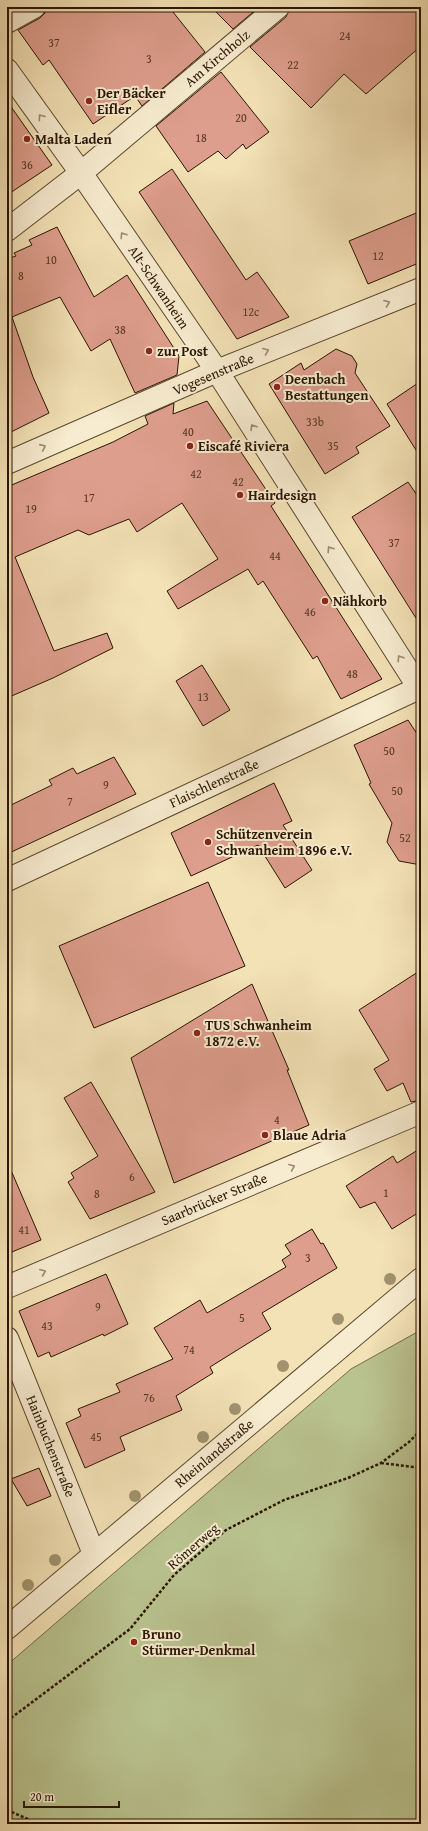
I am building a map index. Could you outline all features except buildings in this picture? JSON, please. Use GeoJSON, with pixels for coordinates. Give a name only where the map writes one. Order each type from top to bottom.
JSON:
{"type":"FeatureCollection","features":[{"type":"Feature","properties":{"kind":"street"},"geometry":{"type":"LineString","coordinates":[[7,22],[34,7]]}},
{"type":"Feature","properties":{"kind":"street","name":"Am Kirchholz"},"geometry":{"type":"LineString","coordinates":[[7,230],[80,173],[278,7]]}},
{"type":"Feature","properties":{"kind":"street","name":"Alt-Schwanheim"},"geometry":{"type":"LineString","coordinates":[[7,70],[217,371],[420,688]]}},
{"type":"Feature","properties":{"kind":"street","name":"Vogesenstraße"},"geometry":{"type":"LineString","coordinates":[[7,463],[217,371],[421,289]]}},
{"type":"Feature","properties":{"kind":"street","name":"Flaischlenstraße"},"geometry":{"type":"LineString","coordinates":[[7,880],[420,688]]}},
{"type":"Feature","properties":{"kind":"street","name":"Saarbrücker Straße"},"geometry":{"type":"LineString","coordinates":[[7,1287],[421,1112]]}},
{"type":"Feature","properties":{"kind":"street","name":"Rheinlandstraße"},"geometry":{"type":"LineString","coordinates":[[7,1628],[421,1279]]}},
{"type":"Feature","properties":{"kind":"street","name":"Hainbuchenstraße"},"geometry":{"type":"LineString","coordinates":[[7,1338],[94,1554]]}},
{"type":"Feature","properties":{"kind":"path","name":"Römerweg"},"geometry":{"type":"LineString","coordinates":[[7,1721],[130,1629],[174,1574],[226,1530],[284,1500],[348,1478],[381,1463],[409,1442],[421,1430]]}},
{"type":"Feature","properties":{"kind":"path"},"geometry":{"type":"LineString","coordinates":[[381,1463],[421,1468]]}},
{"type":"Feature","properties":{"kind":"path"},"geometry":{"type":"LineString","coordinates":[[7,1810],[39,1824]]}},
{"type":"Feature","properties":{"kind":"green space"},"geometry":{"type":"Polygon","coordinates":[[[421,1330],[421,1824],[7,1824],[7,1665],[351,1369],[421,1330]]]}},
{"type":"Feature","properties":{"kind":"place","name":"Der Bäcker Eifler"},"geometry":{"type":"Point","coordinates":[89,101]}},
{"type":"Feature","properties":{"kind":"place","name":"Malta Laden"},"geometry":{"type":"Point","coordinates":[27,139]}},
{"type":"Feature","properties":{"kind":"place","name":"zur Post"},"geometry":{"type":"Point","coordinates":[149,351]}},
{"type":"Feature","properties":{"kind":"place","name":"Deenbach Bestattungen"},"geometry":{"type":"Point","coordinates":[277,387]}},
{"type":"Feature","properties":{"kind":"place","name":"Eiscafé Riviera"},"geometry":{"type":"Point","coordinates":[190,446]}},
{"type":"Feature","properties":{"kind":"place","name":"Hairdesign"},"geometry":{"type":"Point","coordinates":[240,495]}},
{"type":"Feature","properties":{"kind":"place","name":"Nähkorb"},"geometry":{"type":"Point","coordinates":[325,601]}},
{"type":"Feature","properties":{"kind":"place","name":"Schützenverein Schwanheim 1896 e.V."},"geometry":{"type":"Point","coordinates":[208,842]}},
{"type":"Feature","properties":{"kind":"place","name":"TUS Schwanheim 1872 e.V."},"geometry":{"type":"Point","coordinates":[197,1033]}},
{"type":"Feature","properties":{"kind":"place","name":"Blaue Adria"},"geometry":{"type":"Point","coordinates":[265,1135]}},
{"type":"Feature","properties":{"kind":"place","name":"Bruno Stürmer-Denkmal"},"geometry":{"type":"Point","coordinates":[134,1642]}}]}
